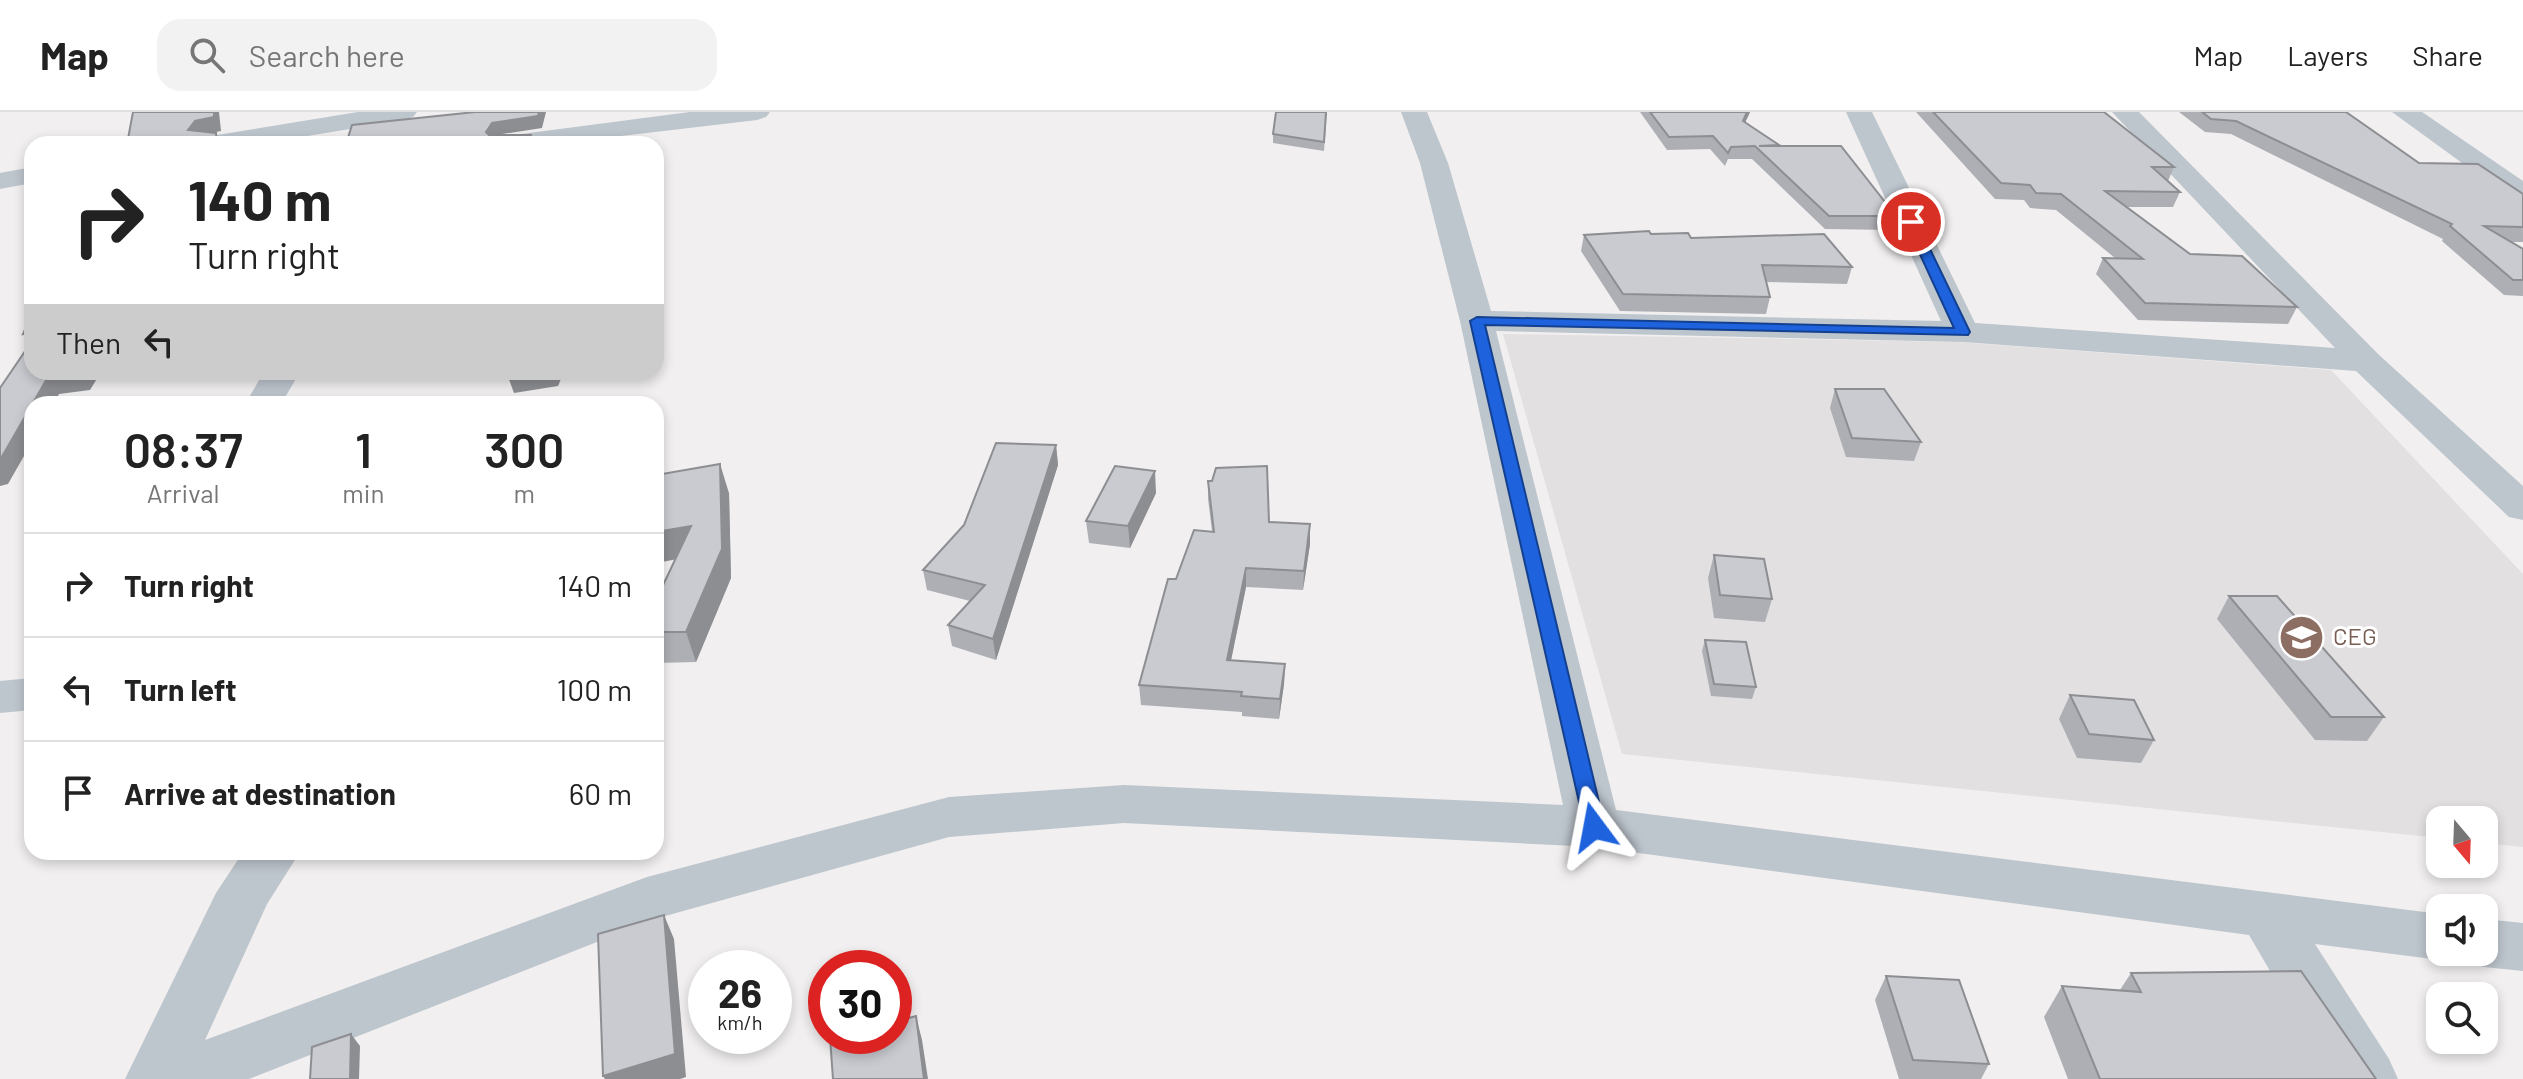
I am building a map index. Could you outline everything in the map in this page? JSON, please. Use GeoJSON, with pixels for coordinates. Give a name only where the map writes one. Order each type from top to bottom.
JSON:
{"type":"FeatureCollection","features":[{"type":"Feature","properties":{"kind":"street"},"geometry":{"type":"LineString","coordinates":[[248,136],[404,112]]}},
{"type":"Feature","properties":{"kind":"street"},"geometry":{"type":"LineString","coordinates":[[529,136],[566,123],[757,112]]}},
{"type":"Feature","properties":{"kind":"street"},"geometry":{"type":"LineString","coordinates":[[1414,112],[1434,163],[1477,321],[1594,827]]}},
{"type":"Feature","properties":{"kind":"street"},"geometry":{"type":"LineString","coordinates":[[1859,112],[1963,332]]}},
{"type":"Feature","properties":{"kind":"street"},"geometry":{"type":"LineString","coordinates":[[2125,112],[2366,361],[2523,508]]}},
{"type":"Feature","properties":{"kind":"street"},"geometry":{"type":"LineString","coordinates":[[2405,112],[2523,194]]}},
{"type":"Feature","properties":{"kind":"street"},"geometry":{"type":"LineString","coordinates":[[0,181],[24,176]]}},
{"type":"Feature","properties":{"kind":"street"},"geometry":{"type":"LineString","coordinates":[[1477,321],[1963,332],[2366,361]]}},
{"type":"Feature","properties":{"kind":"street"},"geometry":{"type":"LineString","coordinates":[[0,697],[24,695]]}},
{"type":"Feature","properties":{"kind":"street"},"geometry":{"type":"LineString","coordinates":[[176,1079],[647,899],[949,817],[1124,804],[1594,827],[2426,935]]}},
{"type":"Feature","properties":{"kind":"street"},"geometry":{"type":"LineString","coordinates":[[156,1079],[244,893],[267,860]]}},
{"type":"Feature","properties":{"kind":"street"},"geometry":{"type":"LineString","coordinates":[[2268,917],[2367,1079]]}},
{"type":"Feature","properties":{"kind":"street"},"geometry":{"type":"LineString","coordinates":[[2498,944],[2523,947]]}},
{"type":"Feature","properties":{"kind":"shaded area"},"geometry":{"type":"Polygon","coordinates":[[[1503,334],[1958,342],[2331,370],[2523,574],[2523,847],[2498,844],[2498,806],[2426,806],[2426,837],[1622,754],[1503,334]]]}},
{"type":"Feature","properties":{"kind":"building"},"geometry":{"type":"Polygon","coordinates":[[[133,112],[214,112],[214,117],[195,121],[188,130],[216,133],[216,136],[128,136],[133,112]]]}},
{"type":"Feature","properties":{"kind":"building"},"geometry":{"type":"Polygon","coordinates":[[[475,112],[539,112],[538,116],[492,123],[486,132],[489,135],[531,136],[349,136],[352,125],[475,112]]]}},
{"type":"Feature","properties":{"kind":"building"},"geometry":{"type":"Polygon","coordinates":[[[1276,112],[1326,112],[1324,142],[1273,134],[1276,112]]]}},
{"type":"Feature","properties":{"kind":"building"},"geometry":{"type":"Polygon","coordinates":[[[1650,112],[1747,112],[1743,121],[1779,145],[1759,146],[1841,146],[1896,216],[1829,216],[1755,146],[1731,147],[1728,153],[1713,136],[1669,137],[1650,112]]]}},
{"type":"Feature","properties":{"kind":"building"},"geometry":{"type":"Polygon","coordinates":[[[1933,112],[2104,112],[2174,167],[2152,167],[2180,192],[2105,191],[2190,254],[2242,256],[2297,307],[2145,303],[2103,258],[2143,259],[2061,194],[2036,193],[2030,185],[2001,183],[1933,112]]]}},
{"type":"Feature","properties":{"kind":"building"},"geometry":{"type":"Polygon","coordinates":[[[2202,112],[2346,112],[2419,163],[2478,164],[2523,194],[2523,227],[2484,226],[2523,249],[2523,280],[2513,280],[2450,226],[2452,224],[2236,121],[2211,119],[2202,112]]]}},
{"type":"Feature","properties":{"kind":"building"},"geometry":{"type":"Polygon","coordinates":[[[1649,231],[1651,234],[1688,233],[1691,238],[1824,234],[1852,267],[1762,265],[1770,297],[1623,294],[1584,235],[1649,231]]]}},
{"type":"Feature","properties":{"kind":"building"},"geometry":{"type":"Polygon","coordinates":[[[24,353],[24,380],[46,380],[37,396],[24,396],[24,418],[0,460],[0,388],[24,353]]]}},
{"type":"Feature","properties":{"kind":"building"},"geometry":{"type":"Polygon","coordinates":[[[1835,389],[1884,389],[1921,442],[1852,438],[1835,389]]]}},
{"type":"Feature","properties":{"kind":"building"},"geometry":{"type":"Polygon","coordinates":[[[996,443],[1056,445],[993,639],[948,625],[985,585],[923,570],[964,525],[996,443]]]}},
{"type":"Feature","properties":{"kind":"building"},"geometry":{"type":"Polygon","coordinates":[[[720,464],[722,549],[686,632],[664,632],[664,583],[691,526],[664,531],[664,474],[720,464]]]}},
{"type":"Feature","properties":{"kind":"building"},"geometry":{"type":"Polygon","coordinates":[[[1115,466],[1155,471],[1128,526],[1086,521],[1115,466]]]}},
{"type":"Feature","properties":{"kind":"building"},"geometry":{"type":"Polygon","coordinates":[[[1267,466],[1269,522],[1310,524],[1304,571],[1246,568],[1227,660],[1285,664],[1280,699],[1241,696],[1242,692],[1139,685],[1168,579],[1176,579],[1194,530],[1214,532],[1208,481],[1212,481],[1216,468],[1267,466]]]}},
{"type":"Feature","properties":{"kind":"building"},"geometry":{"type":"Polygon","coordinates":[[[1714,555],[1764,559],[1772,599],[1720,595],[1714,555]]]}},
{"type":"Feature","properties":{"kind":"building"},"geometry":{"type":"Polygon","coordinates":[[[2229,596],[2277,596],[2384,717],[2331,717],[2229,596]]]}},
{"type":"Feature","properties":{"kind":"building"},"geometry":{"type":"Polygon","coordinates":[[[1705,640],[1746,642],[1756,687],[1714,684],[1705,640]]]}},
{"type":"Feature","properties":{"kind":"building"},"geometry":{"type":"Polygon","coordinates":[[[2070,695],[2134,700],[2154,740],[2089,734],[2070,695]]]}},
{"type":"Feature","properties":{"kind":"building"},"geometry":{"type":"Polygon","coordinates":[[[664,915],[675,1054],[603,1076],[598,934],[664,915]]]}},
{"type":"Feature","properties":{"kind":"building"},"geometry":{"type":"Polygon","coordinates":[[[2301,971],[2376,1079],[2100,1079],[2062,986],[2141,992],[2131,973],[2301,971]]]}},
{"type":"Feature","properties":{"kind":"building"},"geometry":{"type":"Polygon","coordinates":[[[1886,976],[1959,980],[1989,1064],[1913,1060],[1886,976]]]}},
{"type":"Feature","properties":{"kind":"building"},"geometry":{"type":"Polygon","coordinates":[[[916,1016],[924,1079],[833,1079],[831,1054],[912,1054],[912,1017],[916,1016]]]}},
{"type":"Feature","properties":{"kind":"building"},"geometry":{"type":"Polygon","coordinates":[[[351,1034],[350,1079],[310,1079],[312,1047],[351,1034]]]}},
{"type":"Feature","properties":{"kind":"place","name":"CEG"},"geometry":{"type":"Point","coordinates":[2302,637]}},
{"type":"Feature","properties":{"kind":"route"},"geometry":{"type":"LineString","coordinates":[[1594,827],[1477,321],[1963,332],[1911,222]]}}]}
